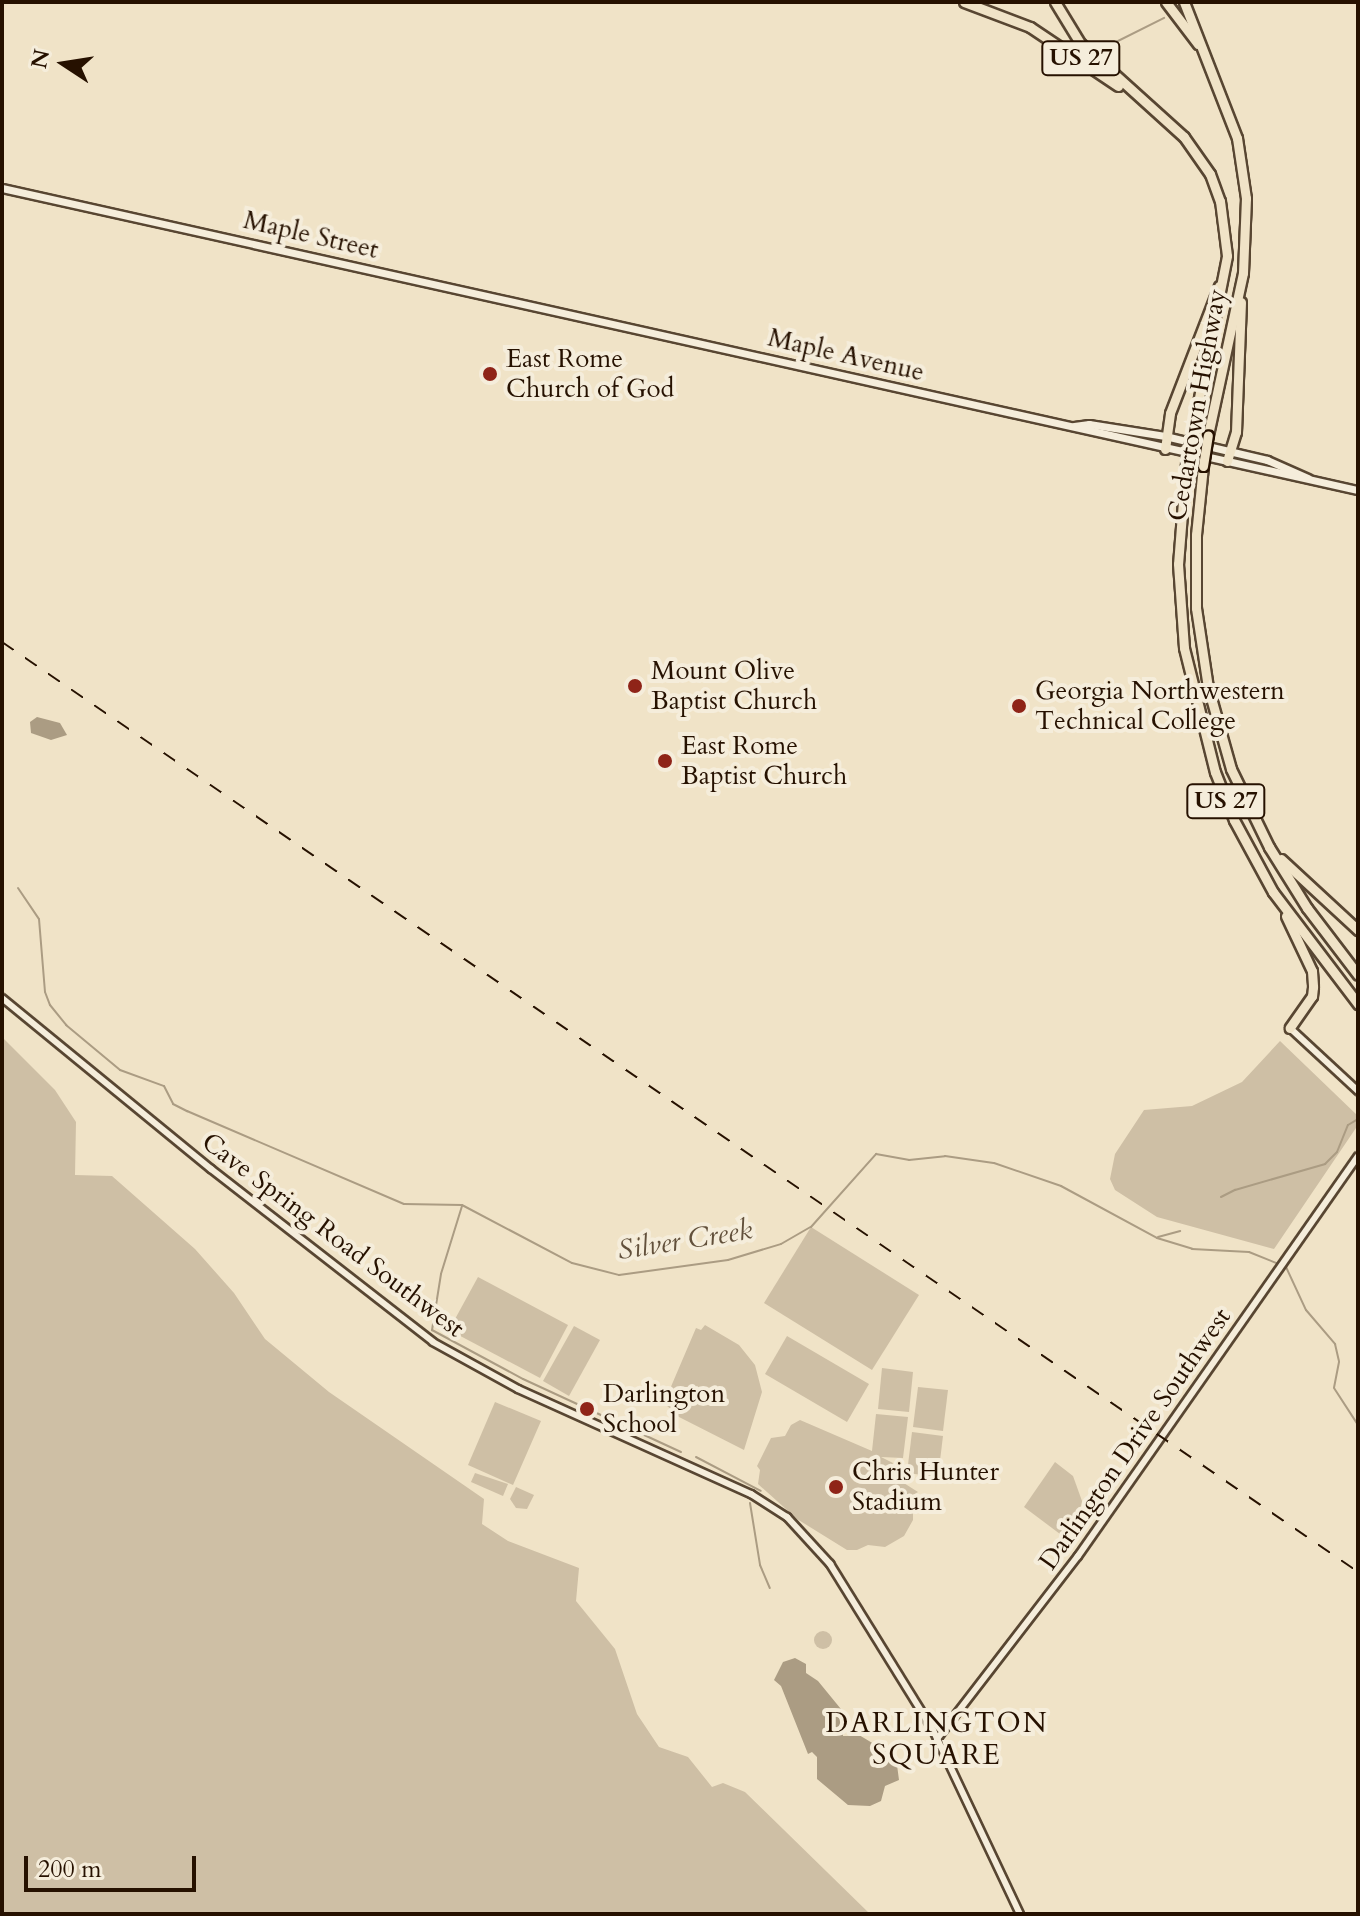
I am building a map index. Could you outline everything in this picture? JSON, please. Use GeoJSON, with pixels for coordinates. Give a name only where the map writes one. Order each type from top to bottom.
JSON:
{"type":"FeatureCollection","features":[{"type":"Feature","properties":{"kind":"highway","name":"US 27"},"geometry":{"type":"LineString","coordinates":[[964,2],[1009,17],[1051,39],[1184,137]]}},
{"type":"Feature","properties":{"kind":"highway"},"geometry":{"type":"LineString","coordinates":[[1055,2],[1080,43],[1184,137]]}},
{"type":"Feature","properties":{"kind":"highway","name":"US 27"},"geometry":{"type":"LineString","coordinates":[[1166,2],[1202,49]]}},
{"type":"Feature","properties":{"kind":"highway","name":"Cedartown Highway"},"geometry":{"type":"LineString","coordinates":[[1184,2],[1237,138],[1246,198],[1243,273],[1201,461],[1195,574],[1201,648],[1231,769],[1269,847],[1307,908],[1358,975]]}},
{"type":"Feature","properties":{"kind":"highway","name":"Cedartown Highway"},"geometry":{"type":"LineString","coordinates":[[1184,137],[1210,174],[1222,215],[1227,256],[1186,463],[1178,532],[1184,648],[1215,772],[1234,820],[1273,892],[1358,1004]]}},
{"type":"Feature","properties":{"kind":"highway"},"geometry":{"type":"LineString","coordinates":[[1165,449],[1170,413],[1216,295],[1227,256]]}},
{"type":"Feature","properties":{"kind":"highway"},"geometry":{"type":"LineString","coordinates":[[1229,456],[1236,432],[1243,273]]}},
{"type":"Feature","properties":{"kind":"highway"},"geometry":{"type":"LineString","coordinates":[[1269,847],[1358,930]]}},
{"type":"Feature","properties":{"kind":"highway"},"geometry":{"type":"LineString","coordinates":[[1273,892],[1312,971],[1312,996],[1290,1028]]}},
{"type":"Feature","properties":{"kind":"main road","name":"Maple Street"},"geometry":{"type":"LineString","coordinates":[[2,188],[297,251],[610,325]]}},
{"type":"Feature","properties":{"kind":"main road","name":"Maple Avenue"},"geometry":{"type":"LineString","coordinates":[[610,325],[1074,426],[1201,461],[1229,456]]}},
{"type":"Feature","properties":{"kind":"main road","name":"Maple Avenue"},"geometry":{"type":"LineString","coordinates":[[1074,426],[1089,424],[1165,436],[1200,444],[1229,456]]}},
{"type":"Feature","properties":{"kind":"main road"},"geometry":{"type":"LineString","coordinates":[[1229,456],[1358,490]]}},
{"type":"Feature","properties":{"kind":"street","name":"Cave Spring Road Southwest"},"geometry":{"type":"LineString","coordinates":[[2,998],[433,1342],[518,1389],[751,1494],[787,1517],[830,1564],[937,1739],[1020,1914]]}},
{"type":"Feature","properties":{"kind":"street"},"geometry":{"type":"LineString","coordinates":[[1290,1028],[1358,1091]]}},
{"type":"Feature","properties":{"kind":"street","name":"Darlington Drive Southwest"},"geometry":{"type":"LineString","coordinates":[[937,1739],[1078,1556],[1358,1156]]}},
{"type":"Feature","properties":{"kind":"shaded area"},"geometry":{"type":"Polygon","coordinates":[[[37,717],[60,723],[67,735],[51,740],[31,733],[30,722],[37,717]]]}},
{"type":"Feature","properties":{"kind":"shaded area"},"geometry":{"type":"Polygon","coordinates":[[[2,1037],[55,1090],[76,1122],[75,1175],[112,1176],[195,1249],[234,1293],[265,1339],[329,1392],[484,1499],[482,1524],[508,1541],[579,1568],[576,1601],[615,1649],[637,1714],[659,1747],[688,1757],[712,1787],[723,1783],[745,1792],[870,1914],[2,1914],[2,1037]]]}},
{"type":"Feature","properties":{"kind":"shaded area"},"geometry":{"type":"Polygon","coordinates":[[[1280,1041],[1358,1116],[1358,1125],[1274,1249],[1157,1217],[1115,1190],[1110,1179],[1115,1154],[1144,1110],[1192,1106],[1242,1082],[1280,1041]]]}},
{"type":"Feature","properties":{"kind":"shaded area"},"geometry":{"type":"Polygon","coordinates":[[[811,1227],[919,1295],[872,1370],[764,1303],[811,1227]]]}},
{"type":"Feature","properties":{"kind":"shaded area"},"geometry":{"type":"Polygon","coordinates":[[[478,1277],[568,1325],[540,1378],[449,1330],[478,1277]]]}},
{"type":"Feature","properties":{"kind":"shaded area"},"geometry":{"type":"Polygon","coordinates":[[[705,1325],[739,1345],[755,1365],[762,1392],[744,1450],[679,1417],[664,1403],[696,1328],[701,1330],[705,1325]]]}},
{"type":"Feature","properties":{"kind":"shaded area"},"geometry":{"type":"Polygon","coordinates":[[[574,1326],[600,1340],[569,1396],[543,1381],[574,1326]]]}},
{"type":"Feature","properties":{"kind":"shaded area"},"geometry":{"type":"Polygon","coordinates":[[[787,1336],[869,1384],[847,1422],[765,1374],[787,1336]]]}},
{"type":"Feature","properties":{"kind":"shaded area"},"geometry":{"type":"Polygon","coordinates":[[[882,1368],[913,1372],[909,1412],[878,1409],[882,1368]]]}},
{"type":"Feature","properties":{"kind":"shaded area"},"geometry":{"type":"Polygon","coordinates":[[[918,1387],[948,1390],[943,1431],[913,1427],[918,1387]]]}},
{"type":"Feature","properties":{"kind":"shaded area"},"geometry":{"type":"Polygon","coordinates":[[[495,1402],[541,1421],[513,1485],[468,1465],[495,1402]]]}},
{"type":"Feature","properties":{"kind":"shaded area","name":"Chris Hunter Stadium"},"geometry":{"type":"Polygon","coordinates":[[[876,1414],[908,1417],[903,1458],[881,1457],[893,1463],[888,1473],[918,1492],[913,1495],[913,1520],[904,1536],[885,1547],[868,1545],[847,1550],[797,1519],[758,1484],[760,1470],[757,1466],[771,1438],[785,1436],[791,1425],[800,1420],[872,1451],[876,1414]]]}},
{"type":"Feature","properties":{"kind":"shaded area"},"geometry":{"type":"Polygon","coordinates":[[[912,1432],[943,1436],[938,1477],[907,1473],[912,1432]]]}},
{"type":"Feature","properties":{"kind":"shaded area"},"geometry":{"type":"Polygon","coordinates":[[[1055,1462],[1073,1476],[1082,1501],[1077,1528],[1068,1540],[1024,1507],[1055,1462]]]}},
{"type":"Feature","properties":{"kind":"shaded area"},"geometry":{"type":"Polygon","coordinates":[[[475,1473],[508,1484],[503,1496],[471,1482],[475,1473]]]}},
{"type":"Feature","properties":{"kind":"shaded area"},"geometry":{"type":"Polygon","coordinates":[[[516,1487],[534,1495],[527,1509],[516,1508],[510,1499],[516,1487]]]}},
{"type":"Feature","properties":{"kind":"shaded area"},"geometry":{"type":"Polygon","coordinates":[[[823,1631],[832,1640],[823,1649],[814,1640],[823,1631]]]}},
{"type":"Feature","properties":{"kind":"shaded area"},"geometry":{"type":"Polygon","coordinates":[[[795,1658],[806,1664],[806,1673],[818,1681],[845,1714],[848,1720],[843,1724],[843,1736],[852,1736],[854,1732],[889,1753],[897,1765],[899,1780],[885,1786],[881,1801],[870,1806],[848,1805],[817,1779],[817,1757],[812,1752],[808,1754],[781,1686],[774,1680],[783,1662],[795,1658]]]}},
{"type":"Feature","properties":{"kind":"waterway"},"geometry":{"type":"LineString","coordinates":[[1098,51],[1164,18]]}},
{"type":"Feature","properties":{"kind":"waterway","name":"Silver Creek"},"geometry":{"type":"LineString","coordinates":[[18,888],[39,919],[45,992],[50,1005],[66,1025],[120,1070],[164,1086],[173,1104],[187,1111],[404,1204],[462,1205],[572,1263],[619,1275],[728,1260],[781,1244],[811,1227],[876,1154],[909,1160],[945,1156],[994,1163],[1061,1186],[1157,1238],[1192,1249],[1249,1252],[1286,1267],[1306,1310],[1335,1344],[1339,1362],[1334,1388],[1358,1425]]}},
{"type":"Feature","properties":{"kind":"waterway"},"geometry":{"type":"LineString","coordinates":[[1221,1197],[1235,1190],[1325,1164],[1337,1152],[1348,1125],[1358,1119]]}},
{"type":"Feature","properties":{"kind":"waterway"},"geometry":{"type":"LineString","coordinates":[[462,1206],[441,1274],[432,1330],[523,1379],[681,1452]]}},
{"type":"Feature","properties":{"kind":"waterway"},"geometry":{"type":"LineString","coordinates":[[1158,1237],[1180,1231]]}},
{"type":"Feature","properties":{"kind":"waterway"},"geometry":{"type":"LineString","coordinates":[[696,1457],[761,1491]]}},
{"type":"Feature","properties":{"kind":"waterway"},"geometry":{"type":"LineString","coordinates":[[750,1503],[760,1565],[770,1588]]}},
{"type":"Feature","properties":{"kind":"railway"},"geometry":{"type":"LineString","coordinates":[[2,642],[1358,1572]]}},
{"type":"Feature","properties":{"kind":"place","name":"East Rome Church of God"},"geometry":{"type":"Point","coordinates":[490,374]}},
{"type":"Feature","properties":{"kind":"place","name":"Mount Olive Baptist Church"},"geometry":{"type":"Point","coordinates":[635,686]}},
{"type":"Feature","properties":{"kind":"place","name":"Georgia Northwestern Technical College"},"geometry":{"type":"Point","coordinates":[1019,706]}},
{"type":"Feature","properties":{"kind":"place","name":"East Rome Baptist Church"},"geometry":{"type":"Point","coordinates":[665,761]}},
{"type":"Feature","properties":{"kind":"place","name":"Darlington School"},"geometry":{"type":"Point","coordinates":[587,1409]}},
{"type":"Feature","properties":{"kind":"place","name":"Chris Hunter Stadium"},"geometry":{"type":"Point","coordinates":[836,1487]}},
{"type":"Feature","properties":{"kind":"district","name":"DARLINGTON SQUARE"},"geometry":{"type":"Point","coordinates":[937,1739]}}]}
